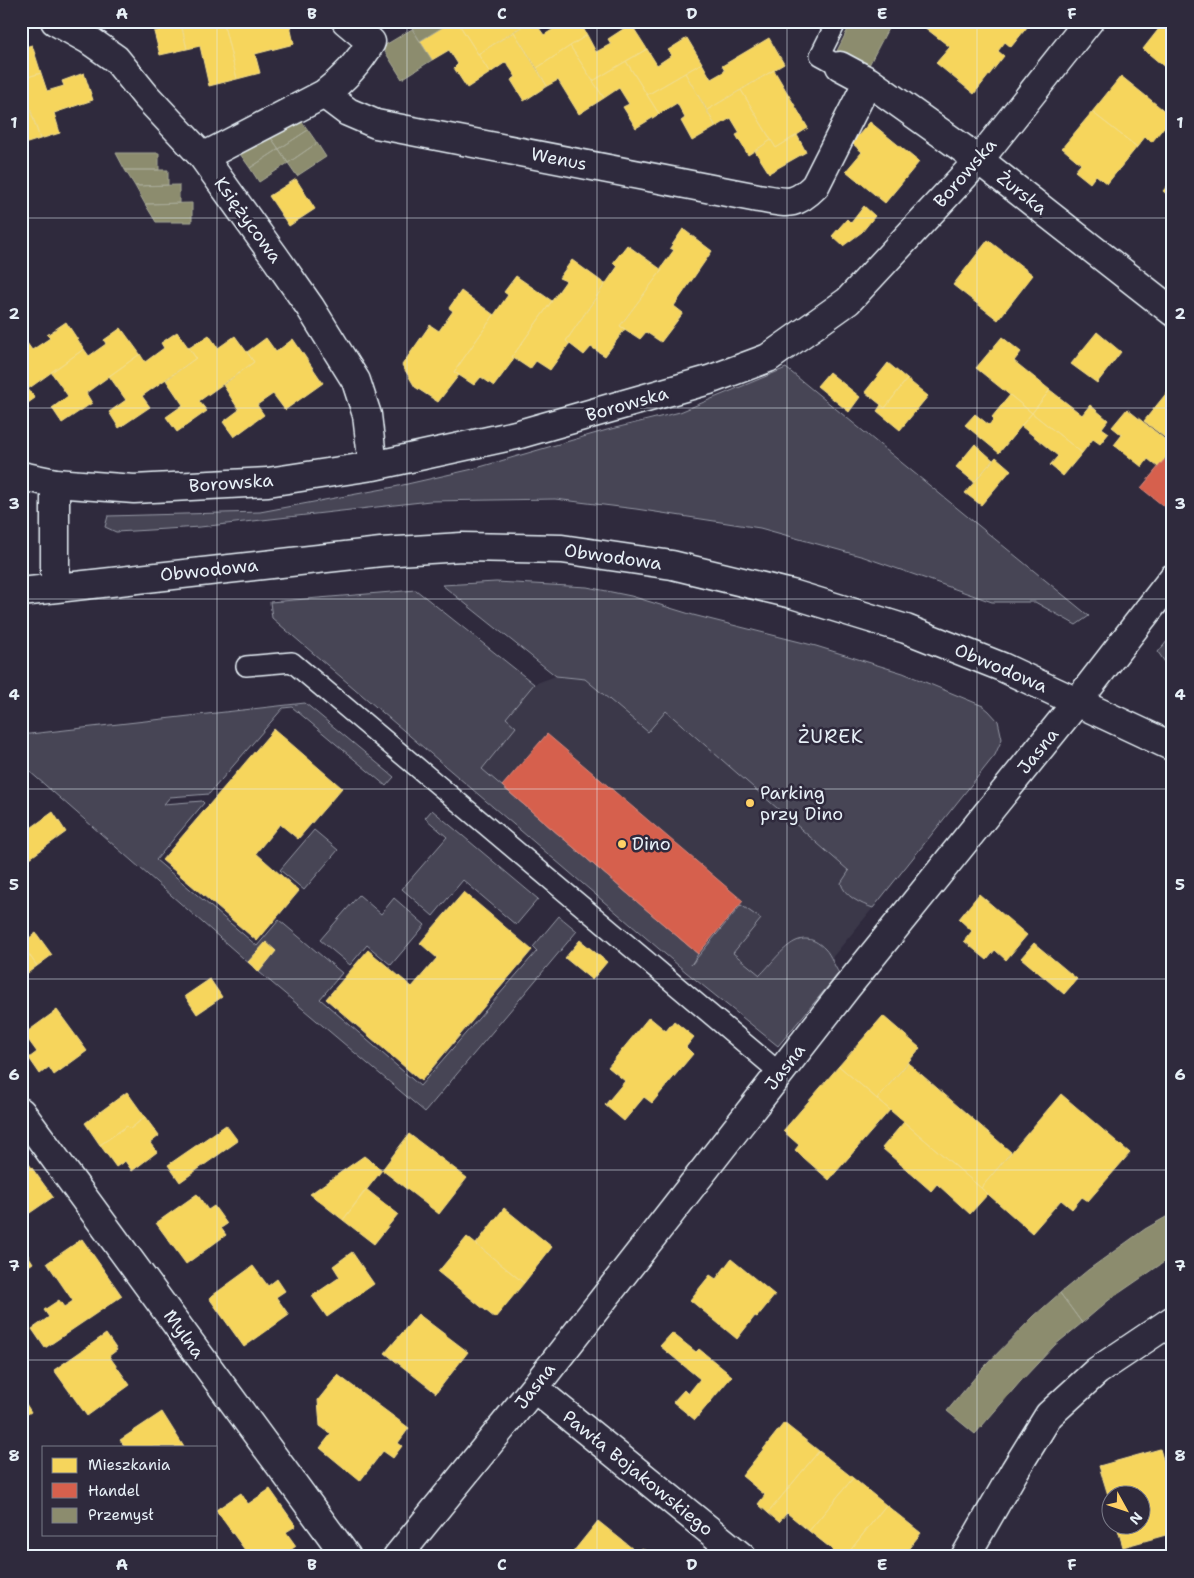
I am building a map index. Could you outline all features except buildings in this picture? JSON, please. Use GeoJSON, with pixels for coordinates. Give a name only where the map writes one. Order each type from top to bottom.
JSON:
{"type":"FeatureCollection","features":[{"type":"Feature","properties":{"kind":"street","name":"Księżycowa"},"geometry":{"type":"LineString","coordinates":[[55,21],[89,40],[116,59],[146,96],[202,157],[305,300],[356,381],[367,415],[373,466]]}},
{"type":"Feature","properties":{"kind":"street"},"geometry":{"type":"LineString","coordinates":[[202,157],[324,94],[343,80],[371,42],[346,21]]}},
{"type":"Feature","properties":{"kind":"street","name":"Borowska"},"geometry":{"type":"LineString","coordinates":[[21,476],[55,483],[134,489],[268,482],[373,466],[516,436],[710,380],[768,358],[848,301],[979,160],[1089,21]]}},
{"type":"Feature","properties":{"kind":"street","name":"Żurska"},"geometry":{"type":"LineString","coordinates":[[840,66],[868,81],[979,160],[1173,312]]}},
{"type":"Feature","properties":{"kind":"street","name":"Wenus"},"geometry":{"type":"LineString","coordinates":[[324,94],[348,112],[376,124],[758,198],[791,202],[804,198],[815,186],[868,81]]}},
{"type":"Feature","properties":{"kind":"street"},"geometry":{"type":"LineString","coordinates":[[55,483],[55,587]]}},
{"type":"Feature","properties":{"kind":"street","name":"Obwodowa"},"geometry":{"type":"LineString","coordinates":[[21,592],[381,552],[462,547],[562,549],[672,565],[792,594],[906,629],[987,660],[1173,747]]}},
{"type":"Feature","properties":{"kind":"street","name":"Jasna"},"geometry":{"type":"LineString","coordinates":[[397,1557],[534,1388],[847,987],[1077,702],[1173,578]]}},
{"type":"Feature","properties":{"kind":"street","name":"Mylna"},"geometry":{"type":"LineString","coordinates":[[21,1112],[347,1557]]}},
{"type":"Feature","properties":{"kind":"street"},"geometry":{"type":"LineString","coordinates":[[965,1557],[1049,1415],[1097,1371],[1173,1320]]}},
{"type":"Feature","properties":{"kind":"street","name":"Pawła Bojakowskiego"},"geometry":{"type":"LineString","coordinates":[[534,1388],[742,1557]]}},
{"type":"Feature","properties":{"kind":"lane"},"geometry":{"type":"LineString","coordinates":[[837,21],[820,55],[840,66]]}},
{"type":"Feature","properties":{"kind":"lane"},"geometry":{"type":"LineString","coordinates":[[246,666],[292,662],[780,1073]]}},
{"type":"Feature","properties":{"kind":"shaded area"},"geometry":{"type":"Polygon","coordinates":[[[786,368],[1089,616],[1076,625],[1035,602],[992,602],[864,557],[760,528],[555,499],[430,501],[200,527],[116,532],[105,527],[108,516],[260,512],[394,487],[473,469],[607,430],[680,412],[786,368]]]}},
{"type":"Feature","properties":{"kind":"shaded area"},"geometry":{"type":"Polygon","coordinates":[[[496,582],[587,587],[631,596],[693,615],[816,646],[903,673],[983,706],[998,721],[1002,739],[995,755],[873,908],[849,896],[843,888],[841,883],[849,871],[666,711],[648,732],[585,679],[556,676],[442,585],[496,582]]]}},
{"type":"Feature","properties":{"kind":"shaded area"},"geometry":{"type":"Polygon","coordinates":[[[416,590],[534,684],[506,718],[516,727],[482,769],[698,954],[691,965],[741,905],[761,919],[733,953],[760,975],[781,952],[797,941],[806,939],[815,941],[827,951],[839,973],[778,1046],[686,972],[272,618],[270,602],[416,590]]]}},
{"type":"Feature","properties":{"kind":"shaded area"},"geometry":{"type":"Polygon","coordinates":[[[1173,634],[1173,674],[1158,652],[1173,634]]]}},
{"type":"Feature","properties":{"kind":"shaded area"},"geometry":{"type":"Polygon","coordinates":[[[556,676],[585,679],[648,732],[666,711],[849,871],[842,883],[866,906],[873,908],[831,959],[826,950],[792,942],[784,948],[760,976],[733,953],[761,919],[686,972],[482,769],[515,727],[506,718],[534,684],[556,676]]]}},
{"type":"Feature","properties":{"kind":"shaded area"},"geometry":{"type":"Polygon","coordinates":[[[305,703],[394,777],[386,786],[292,707],[283,708],[209,794],[170,797],[164,804],[202,801],[204,803],[156,860],[257,946],[279,920],[342,973],[320,999],[420,1086],[537,951],[533,947],[559,916],[577,931],[425,1112],[259,972],[21,764],[21,735],[305,703]]]}},
{"type":"Feature","properties":{"kind":"shaded area"},"geometry":{"type":"Polygon","coordinates":[[[432,810],[538,899],[516,925],[463,880],[433,916],[402,889],[447,837],[425,818],[432,810]]]}},
{"type":"Feature","properties":{"kind":"shaded area"},"geometry":{"type":"Polygon","coordinates":[[[314,830],[338,850],[304,890],[280,870],[314,830]]]}},
{"type":"Feature","properties":{"kind":"shaded area"},"geometry":{"type":"Polygon","coordinates":[[[359,895],[381,914],[394,898],[425,925],[391,965],[367,945],[350,965],[320,940],[359,895]]]}},
{"type":"Feature","properties":{"kind":"place","name":"Parking przy Dino"},"geometry":{"type":"Point","coordinates":[750,803]}},
{"type":"Feature","properties":{"kind":"place","name":"Dino"},"geometry":{"type":"Point","coordinates":[622,844]}},
{"type":"Feature","properties":{"kind":"district","name":"ŻUREK"},"geometry":{"type":"Point","coordinates":[831,736]}}]}
